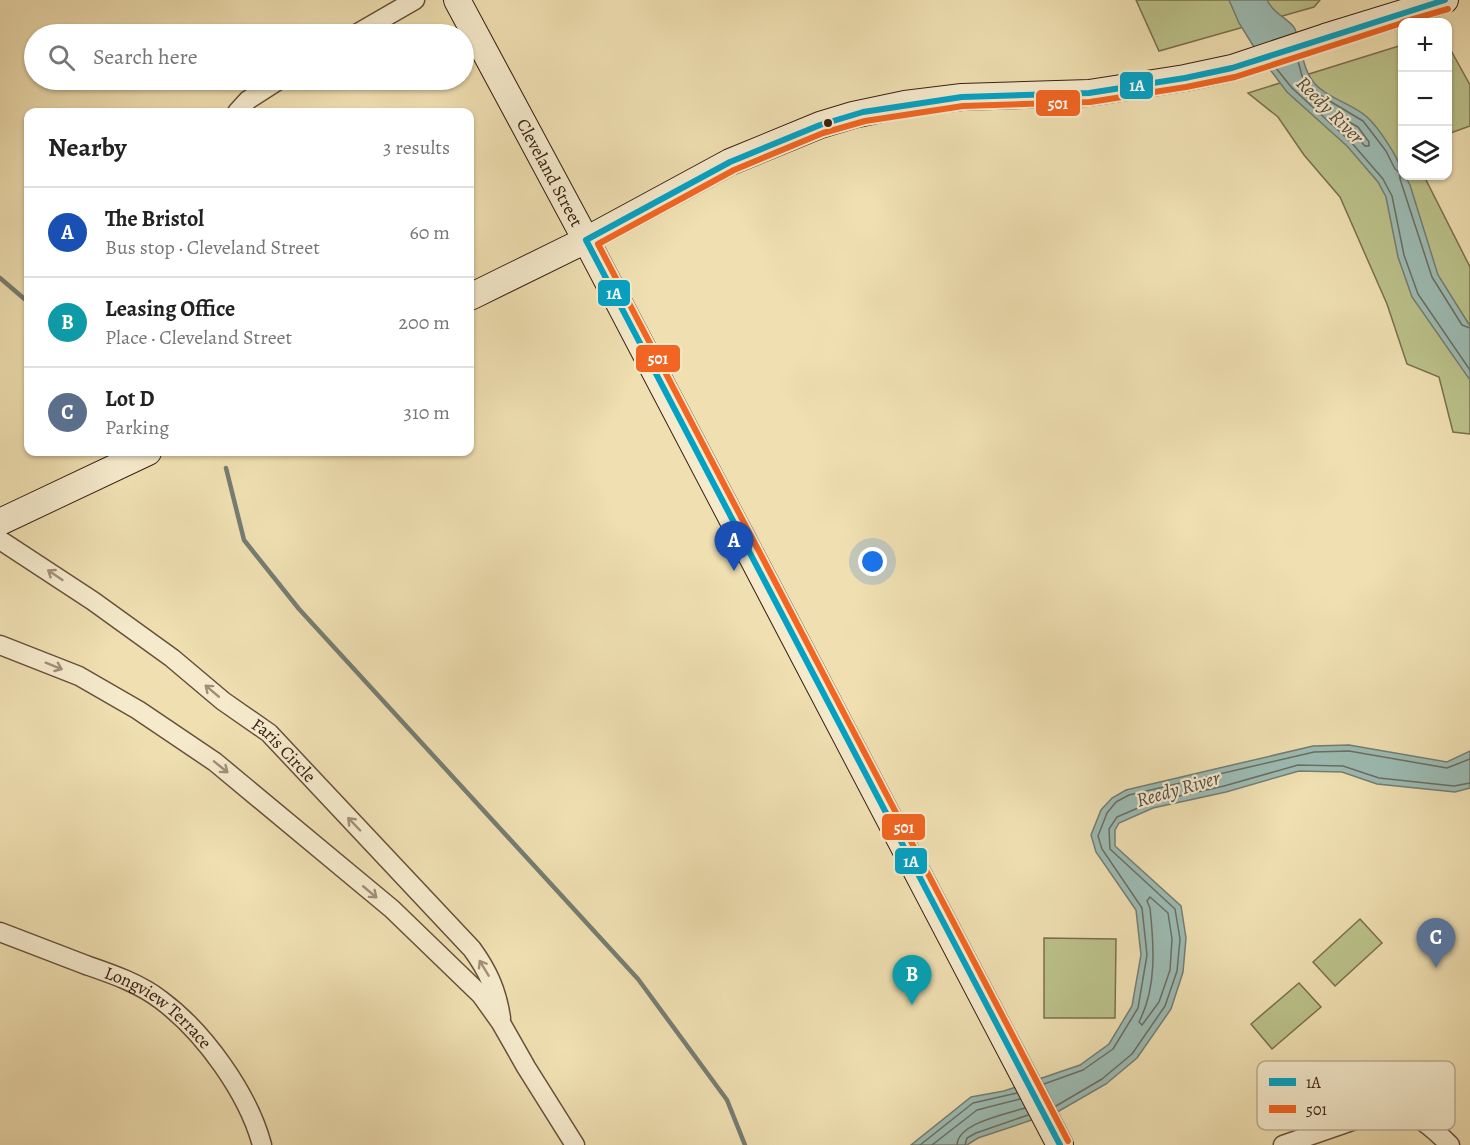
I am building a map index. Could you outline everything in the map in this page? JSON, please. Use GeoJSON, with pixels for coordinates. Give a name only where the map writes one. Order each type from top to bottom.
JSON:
{"type":"FeatureCollection","features":[{"type":"Feature","properties":{"kind":"street"},"geometry":{"type":"LineString","coordinates":[[373,24],[415,0]]}},
{"type":"Feature","properties":{"kind":"street","name":"Cleveland Street"},"geometry":{"type":"LineString","coordinates":[[458,0],[471,24]]}},
{"type":"Feature","properties":{"kind":"street"},"geometry":{"type":"LineString","coordinates":[[474,295],[586,240],[730,162],[820,125],[862,112],[962,97],[1089,93],[1138,87],[1232,68],[1445,0]]}},
{"type":"Feature","properties":{"kind":"street","name":"Cleveland Street"},"geometry":{"type":"LineString","coordinates":[[474,30],[1060,1144]]}},
{"type":"Feature","properties":{"kind":"street"},"geometry":{"type":"LineString","coordinates":[[241,108],[264,90]]}},
{"type":"Feature","properties":{"kind":"street"},"geometry":{"type":"LineString","coordinates":[[0,522],[140,456]]}},
{"type":"Feature","properties":{"kind":"street","name":"Faris Circle"},"geometry":{"type":"LineString","coordinates":[[0,540],[93,601],[172,658],[223,701],[269,733],[472,949],[489,975],[498,998],[501,1023]]}},
{"type":"Feature","properties":{"kind":"street","name":"Faris Circle"},"geometry":{"type":"LineString","coordinates":[[0,645],[79,676],[113,694],[215,762],[392,909],[473,987],[501,1023],[575,1145]]}},
{"type":"Feature","properties":{"kind":"street","name":"Longview Terrace"},"geometry":{"type":"LineString","coordinates":[[0,932],[117,976],[161,999],[181,1017],[216,1056],[245,1101],[258,1129],[262,1145]]}},
{"type":"Feature","properties":{"kind":"street"},"geometry":{"type":"LineString","coordinates":[[1283,1145],[1326,1130]]}},
{"type":"Feature","properties":{"kind":"street"},"geometry":{"type":"LineString","coordinates":[[1434,1130],[1450,1145]]}},
{"type":"Feature","properties":{"kind":"green space"},"geometry":{"type":"Polygon","coordinates":[[[1136,0],[1320,0],[1314,7],[1159,51],[1136,0]]]}},
{"type":"Feature","properties":{"kind":"green space"},"geometry":{"type":"Polygon","coordinates":[[[1398,46],[1398,180],[1426,180],[1470,267],[1470,434],[1453,432],[1439,377],[1407,364],[1387,304],[1340,197],[1304,155],[1278,117],[1248,93],[1398,46]]]}},
{"type":"Feature","properties":{"kind":"green space"},"geometry":{"type":"Polygon","coordinates":[[[1452,52],[1470,85],[1470,126],[1452,133],[1452,52]]]}},
{"type":"Feature","properties":{"kind":"green space"},"geometry":{"type":"Polygon","coordinates":[[[1360,919],[1382,943],[1335,986],[1313,962],[1360,919]]]}},
{"type":"Feature","properties":{"kind":"green space"},"geometry":{"type":"Polygon","coordinates":[[[1044,938],[1116,939],[1115,1018],[1044,1018],[1044,938]]]}},
{"type":"Feature","properties":{"kind":"green space"},"geometry":{"type":"Polygon","coordinates":[[[1299,983],[1321,1007],[1272,1049],[1251,1024],[1299,983]]]}},
{"type":"Feature","properties":{"kind":"water","name":"Reedy River"},"geometry":{"type":"Polygon","coordinates":[[[1229,0],[1267,0],[1295,29],[1305,66],[1316,85],[1367,117],[1389,145],[1398,162],[1398,180],[1407,180],[1410,185],[1438,275],[1470,326],[1470,380],[1412,297],[1398,257],[1386,197],[1378,182],[1347,146],[1287,92],[1259,55],[1239,23],[1229,0]]]}},
{"type":"Feature","properties":{"kind":"water","name":"Reedy River"},"geometry":{"type":"Polygon","coordinates":[[[1349,745],[1447,762],[1470,751],[1470,788],[1455,792],[1377,784],[1342,772],[1299,771],[1226,792],[1153,808],[1119,823],[1115,830],[1115,846],[1181,906],[1186,938],[1183,972],[1171,1009],[1137,1058],[1106,1084],[1059,1111],[978,1138],[967,1145],[911,1145],[971,1097],[1004,1091],[1080,1065],[1109,1044],[1132,1006],[1141,955],[1136,910],[1096,852],[1091,835],[1101,810],[1112,798],[1126,790],[1313,746],[1349,745]]]}},
{"type":"Feature","properties":{"kind":"waterway"},"geometry":{"type":"LineString","coordinates":[[0,278],[24,299]]}},
{"type":"Feature","properties":{"kind":"waterway"},"geometry":{"type":"LineString","coordinates":[[226,468],[244,540],[299,609],[638,979],[727,1100],[745,1145]]}},
{"type":"Feature","properties":{"kind":"transit line","name":"1A"},"geometry":{"type":"LineString","coordinates":[[1060,1145],[586,240],[730,162],[820,125],[863,112],[962,97],[1089,93],[1185,78],[1232,68],[1445,0]]}},
{"type":"Feature","properties":{"kind":"transit line","name":"501"},"geometry":{"type":"LineString","coordinates":[[1417,18],[1448,9]]}},
{"type":"Feature","properties":{"kind":"transit line","name":"501"},"geometry":{"type":"LineString","coordinates":[[1068,1141],[598,244],[734,170],[823,133],[865,121],[963,106],[1090,102],[1186,87],[1235,77],[1398,24]]}},
{"type":"Feature","properties":{"kind":"place","name":"The Bristol"},"geometry":{"type":"Point","coordinates":[734,571]}},
{"type":"Feature","properties":{"kind":"place","name":"Lot D"},"geometry":{"type":"Point","coordinates":[1436,968]}},
{"type":"Feature","properties":{"kind":"place","name":"Leasing Office"},"geometry":{"type":"Point","coordinates":[912,1005]}}]}
